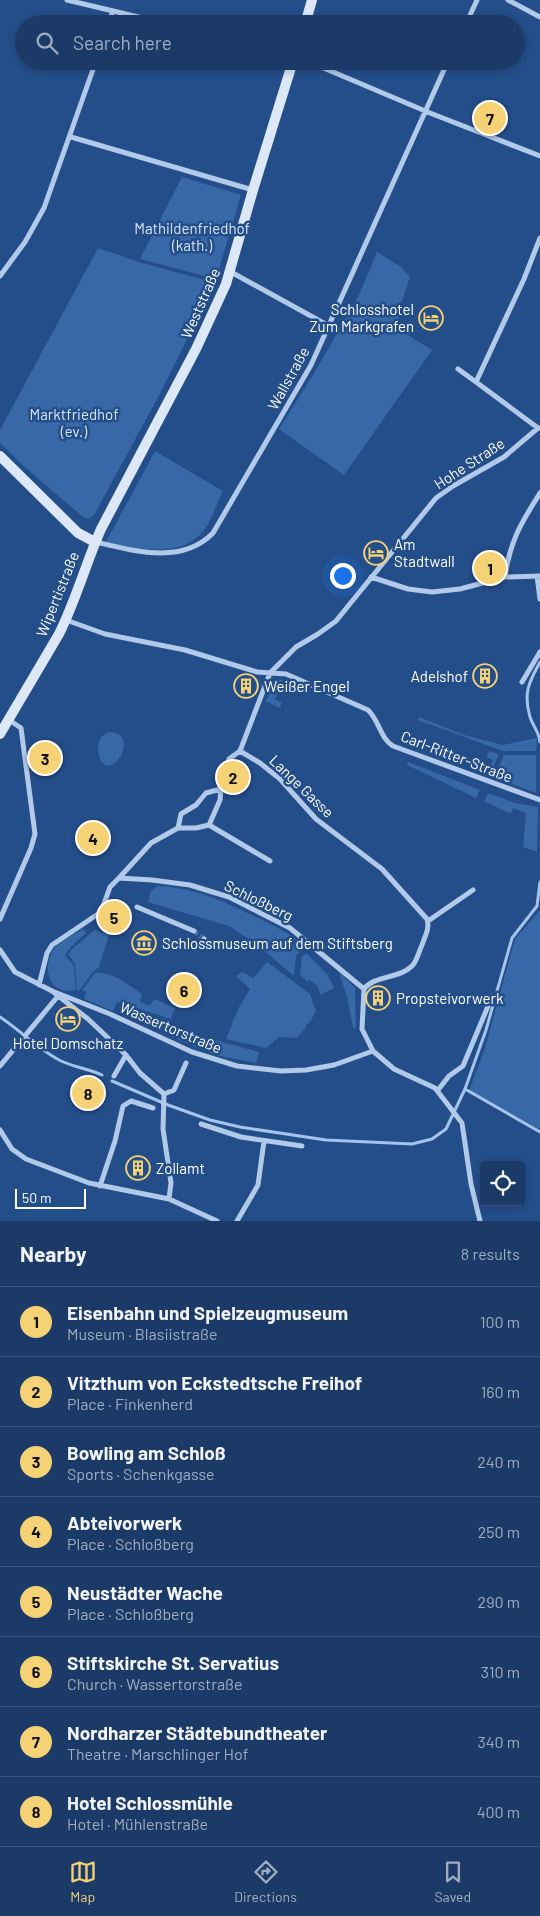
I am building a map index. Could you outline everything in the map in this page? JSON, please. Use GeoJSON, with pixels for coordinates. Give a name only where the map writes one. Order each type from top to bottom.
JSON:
{"type":"FeatureCollection","features":[{"type":"Feature","properties":{"kind":"main road"},"geometry":{"type":"LineString","coordinates":[[308,15],[312,0]]}},
{"type":"Feature","properties":{"kind":"main road","name":"Weststraße"},"geometry":{"type":"LineString","coordinates":[[95,542],[196,348],[231,272],[253,190],[290,70]]}},
{"type":"Feature","properties":{"kind":"main road"},"geometry":{"type":"LineString","coordinates":[[1,460],[78,533],[95,542]]}},
{"type":"Feature","properties":{"kind":"main road","name":"Wipertistraße"},"geometry":{"type":"LineString","coordinates":[[0,734],[66,620],[95,542]]}},
{"type":"Feature","properties":{"kind":"street"},"geometry":{"type":"LineString","coordinates":[[67,0],[129,15]]}},
{"type":"Feature","properties":{"kind":"street"},"geometry":{"type":"LineString","coordinates":[[470,15],[477,0]]}},
{"type":"Feature","properties":{"kind":"street"},"geometry":{"type":"LineString","coordinates":[[508,0],[540,17]]}},
{"type":"Feature","properties":{"kind":"street"},"geometry":{"type":"LineString","coordinates":[[111,15],[112,11]]}},
{"type":"Feature","properties":{"kind":"street"},"geometry":{"type":"LineString","coordinates":[[0,276],[25,242],[44,208],[93,70]]}},
{"type":"Feature","properties":{"kind":"street"},"geometry":{"type":"LineString","coordinates":[[328,70],[424,111],[540,156]]}},
{"type":"Feature","properties":{"kind":"street","name":"Wallstraße"},"geometry":{"type":"LineString","coordinates":[[95,542],[139,551],[163,553],[184,551],[205,542],[213,533],[311,365],[444,70]]}},
{"type":"Feature","properties":{"kind":"street"},"geometry":{"type":"LineString","coordinates":[[70,137],[253,190]]}},
{"type":"Feature","properties":{"kind":"street"},"geometry":{"type":"LineString","coordinates":[[476,382],[524,279],[540,238]]}},
{"type":"Feature","properties":{"kind":"street"},"geometry":{"type":"LineString","coordinates":[[231,272],[329,326]]}},
{"type":"Feature","properties":{"kind":"street"},"geometry":{"type":"LineString","coordinates":[[458,368],[539,428]]}},
{"type":"Feature","properties":{"kind":"street","name":"Hohe Straße"},"geometry":{"type":"LineString","coordinates":[[270,673],[296,647],[336,621],[436,498],[504,457],[539,428]]}},
{"type":"Feature","properties":{"kind":"street"},"geometry":{"type":"LineString","coordinates":[[505,577],[508,556],[519,526],[540,493]]}},
{"type":"Feature","properties":{"kind":"street"},"geometry":{"type":"LineString","coordinates":[[371,577],[408,589],[432,592],[460,589],[505,577],[539,576],[540,600]]}},
{"type":"Feature","properties":{"kind":"street","name":"Carl-Ritter-Straße"},"geometry":{"type":"LineString","coordinates":[[66,620],[105,634],[185,650],[257,672],[286,674],[366,708],[375,718],[386,741],[399,748],[539,800]]}},
{"type":"Feature","properties":{"kind":"street"},"geometry":{"type":"LineString","coordinates":[[522,682],[540,652]]}},
{"type":"Feature","properties":{"kind":"street"},"geometry":{"type":"LineString","coordinates":[[209,825],[220,800],[229,759],[240,751],[270,673]]}},
{"type":"Feature","properties":{"kind":"street"},"geometry":{"type":"LineString","coordinates":[[0,919],[32,848],[35,834],[20,728],[9,720]]}},
{"type":"Feature","properties":{"kind":"street","name":"Lange Gasse"},"geometry":{"type":"LineString","coordinates":[[240,751],[260,763],[280,779],[316,819],[382,869],[428,921]]}},
{"type":"Feature","properties":{"kind":"street"},"geometry":{"type":"LineString","coordinates":[[178,828],[183,813],[196,805],[206,793],[221,789]]}},
{"type":"Feature","properties":{"kind":"street"},"geometry":{"type":"LineString","coordinates":[[39,985],[47,953],[52,945],[100,912],[110,887],[156,839],[178,828],[196,828],[209,825],[270,861]]}},
{"type":"Feature","properties":{"kind":"street","name":"Schloßberg"},"geometry":{"type":"LineString","coordinates":[[119,878],[190,885],[229,898],[290,928],[364,989]]}},
{"type":"Feature","properties":{"kind":"street"},"geometry":{"type":"LineString","coordinates":[[474,890],[428,921],[426,935],[413,965],[404,972],[370,983],[364,989],[362,1029],[373,1051],[394,1069],[429,1084],[438,1090],[458,1116],[462,1123],[471,1184],[480,1221]]}},
{"type":"Feature","properties":{"kind":"street"},"geometry":{"type":"LineString","coordinates":[[137,907],[194,931]]}},
{"type":"Feature","properties":{"kind":"street"},"geometry":{"type":"LineString","coordinates":[[0,950],[14,972],[52,991],[96,1026],[126,1055],[140,1073],[164,1097],[163,1129],[171,1184],[169,1200]]}},
{"type":"Feature","properties":{"kind":"street","name":"Wassertorstraße"},"geometry":{"type":"LineString","coordinates":[[52,991],[110,1014],[192,1052],[237,1066],[280,1071],[306,1070],[334,1065],[373,1051]]}},
{"type":"Feature","properties":{"kind":"street"},"geometry":{"type":"LineString","coordinates":[[0,1066],[27,1036],[58,996]]}},
{"type":"Feature","properties":{"kind":"street"},"geometry":{"type":"LineString","coordinates":[[438,1090],[449,1076],[463,1066],[491,999]]}},
{"type":"Feature","properties":{"kind":"street"},"geometry":{"type":"LineString","coordinates":[[114,1076],[126,1055]]}},
{"type":"Feature","properties":{"kind":"street"},"geometry":{"type":"LineString","coordinates":[[164,1097],[174,1090],[186,1063]]}},
{"type":"Feature","properties":{"kind":"street"},"geometry":{"type":"LineString","coordinates":[[100,1186],[115,1141],[123,1106],[131,1101],[153,1108]]}},
{"type":"Feature","properties":{"kind":"street"},"geometry":{"type":"LineString","coordinates":[[201,1124],[234,1135],[302,1146]]}},
{"type":"Feature","properties":{"kind":"street"},"geometry":{"type":"LineString","coordinates":[[0,1130],[12,1149],[21,1156],[100,1186],[169,1200],[217,1221]]}},
{"type":"Feature","properties":{"kind":"street"},"geometry":{"type":"LineString","coordinates":[[238,1221],[258,1185],[264,1141]]}},
{"type":"Feature","properties":{"kind":"green space","name":"Mathildenfriedhof (kath.)"},"geometry":{"type":"Polygon","coordinates":[[[182,177],[241,195],[216,279],[140,259],[182,177]]]}},
{"type":"Feature","properties":{"kind":"green space","name":"Marktfriedhof (ev.)"},"geometry":{"type":"Polygon","coordinates":[[[98,248],[139,262],[215,283],[156,401],[94,515],[88,519],[83,517],[28,470],[0,443],[0,430],[98,248]]]}},
{"type":"Feature","properties":{"kind":"green space"},"geometry":{"type":"Polygon","coordinates":[[[377,252],[401,267],[410,277],[400,306],[398,329],[432,350],[344,475],[279,429],[313,375],[359,295],[377,252]]]}},
{"type":"Feature","properties":{"kind":"green space"},"geometry":{"type":"Polygon","coordinates":[[[155,451],[223,491],[210,521],[194,539],[171,549],[145,549],[106,542],[155,451]]]}},
{"type":"Feature","properties":{"kind":"green space"},"geometry":{"type":"Polygon","coordinates":[[[277,679],[283,680],[275,699],[282,703],[279,708],[266,701],[277,679]]]}},
{"type":"Feature","properties":{"kind":"green space"},"geometry":{"type":"Polygon","coordinates":[[[419,717],[464,735],[503,745],[537,738],[536,751],[503,751],[418,720],[419,717]]]}},
{"type":"Feature","properties":{"kind":"green space"},"geometry":{"type":"Polygon","coordinates":[[[108,732],[118,734],[123,740],[124,748],[121,756],[110,765],[104,764],[98,751],[101,737],[108,732]]]}},
{"type":"Feature","properties":{"kind":"green space"},"geometry":{"type":"Polygon","coordinates":[[[489,751],[498,754],[490,776],[480,773],[482,768],[489,770],[493,760],[487,757],[489,751]]]}},
{"type":"Feature","properties":{"kind":"green space"},"geometry":{"type":"Polygon","coordinates":[[[504,755],[536,755],[536,793],[494,777],[504,755]]]}},
{"type":"Feature","properties":{"kind":"green space"},"geometry":{"type":"Polygon","coordinates":[[[408,762],[480,790],[476,798],[407,765],[408,762]]]}},
{"type":"Feature","properties":{"kind":"green space"},"geometry":{"type":"Polygon","coordinates":[[[488,793],[515,803],[538,807],[537,852],[523,847],[526,813],[513,808],[511,814],[484,801],[488,793]]]}},
{"type":"Feature","properties":{"kind":"green space"},"geometry":{"type":"Polygon","coordinates":[[[158,886],[184,889],[208,896],[244,911],[288,934],[305,947],[296,955],[294,976],[256,944],[229,926],[148,902],[151,891],[158,886]]]}},
{"type":"Feature","properties":{"kind":"green space"},"geometry":{"type":"Polygon","coordinates":[[[540,910],[540,1130],[469,1091],[485,1048],[515,939],[540,910]]]}},
{"type":"Feature","properties":{"kind":"green space"},"geometry":{"type":"Polygon","coordinates":[[[83,929],[86,933],[65,955],[74,966],[76,990],[59,989],[50,980],[48,964],[51,953],[60,943],[83,929]]]}},
{"type":"Feature","properties":{"kind":"green space"},"geometry":{"type":"Polygon","coordinates":[[[95,930],[109,935],[99,967],[77,991],[75,964],[68,954],[95,930]]]}},
{"type":"Feature","properties":{"kind":"green space"},"geometry":{"type":"Polygon","coordinates":[[[306,953],[327,974],[334,988],[320,995],[318,986],[309,980],[307,982],[300,974],[302,957],[306,953]]]}},
{"type":"Feature","properties":{"kind":"green space"},"geometry":{"type":"Polygon","coordinates":[[[267,962],[310,994],[316,1011],[310,1022],[305,1026],[306,1028],[296,1038],[279,1037],[266,1048],[226,1039],[238,1009],[250,989],[236,976],[242,972],[253,978],[267,962]]]}},
{"type":"Feature","properties":{"kind":"green space"},"geometry":{"type":"Polygon","coordinates":[[[339,972],[355,988],[356,1028],[353,1028],[347,997],[339,972]]]}},
{"type":"Feature","properties":{"kind":"green space"},"geometry":{"type":"Polygon","coordinates":[[[95,973],[114,976],[125,983],[142,994],[140,1002],[150,1006],[154,999],[175,1008],[171,1019],[117,1002],[113,1011],[84,999],[86,992],[82,990],[95,973]]]}},
{"type":"Feature","properties":{"kind":"green space"},"geometry":{"type":"Polygon","coordinates":[[[174,1025],[197,1033],[196,1035],[259,1052],[256,1063],[215,1055],[170,1036],[174,1025]]]}},
{"type":"Feature","properties":{"kind":"waterway"},"geometry":{"type":"LineString","coordinates":[[540,662],[530,682],[527,694],[530,717],[540,742]]}},
{"type":"Feature","properties":{"kind":"waterway"},"geometry":{"type":"LineString","coordinates":[[112,1081],[168,1105],[210,1120],[240,1127],[326,1140],[412,1144],[432,1139],[446,1129],[465,1089],[486,1030],[512,938],[537,906],[540,882]]}},
{"type":"Feature","properties":{"kind":"waterway"},"geometry":{"type":"LineString","coordinates":[[0,1017],[61,1061],[102,1075]]}},
{"type":"Feature","properties":{"kind":"waterway"},"geometry":{"type":"LineString","coordinates":[[465,1089],[540,1132]]}},
{"type":"Feature","properties":{"kind":"tunnel"},"geometry":{"type":"LineString","coordinates":[[194,931],[204,939]]}},
{"type":"Feature","properties":{"kind":"place","name":"Nordharzer Städtebundtheater"},"geometry":{"type":"Point","coordinates":[490,118]}},
{"type":"Feature","properties":{"kind":"place","name":"Schlosshotel Zum Markgrafen"},"geometry":{"type":"Point","coordinates":[431,318]}},
{"type":"Feature","properties":{"kind":"place","name":"Am Stadtwall"},"geometry":{"type":"Point","coordinates":[376,553]}},
{"type":"Feature","properties":{"kind":"place","name":"Eisenbahn und Spielzeugmuseum"},"geometry":{"type":"Point","coordinates":[490,568]}},
{"type":"Feature","properties":{"kind":"place","name":"Adelshof"},"geometry":{"type":"Point","coordinates":[485,676]}},
{"type":"Feature","properties":{"kind":"place","name":"Weißer Engel"},"geometry":{"type":"Point","coordinates":[246,686]}},
{"type":"Feature","properties":{"kind":"place","name":"Bowling am Schloß"},"geometry":{"type":"Point","coordinates":[45,758]}},
{"type":"Feature","properties":{"kind":"place","name":"Vitzthum von Eckstedtsche Freihof"},"geometry":{"type":"Point","coordinates":[233,777]}},
{"type":"Feature","properties":{"kind":"place","name":"Abteivorwerk"},"geometry":{"type":"Point","coordinates":[93,838]}},
{"type":"Feature","properties":{"kind":"place","name":"Neustädter Wache"},"geometry":{"type":"Point","coordinates":[114,917]}},
{"type":"Feature","properties":{"kind":"place","name":"Schlossmuseum auf dem Stiftsberg"},"geometry":{"type":"Point","coordinates":[144,943]}},
{"type":"Feature","properties":{"kind":"place","name":"Stiftskirche St. Servatius"},"geometry":{"type":"Point","coordinates":[184,990]}},
{"type":"Feature","properties":{"kind":"place","name":"Propsteivorwerk"},"geometry":{"type":"Point","coordinates":[378,998]}},
{"type":"Feature","properties":{"kind":"place","name":"Hotel Domschatz"},"geometry":{"type":"Point","coordinates":[68,1019]}},
{"type":"Feature","properties":{"kind":"place","name":"Hotel Schlossmühle"},"geometry":{"type":"Point","coordinates":[88,1093]}},
{"type":"Feature","properties":{"kind":"place","name":"Zollamt"},"geometry":{"type":"Point","coordinates":[138,1168]}}]}
